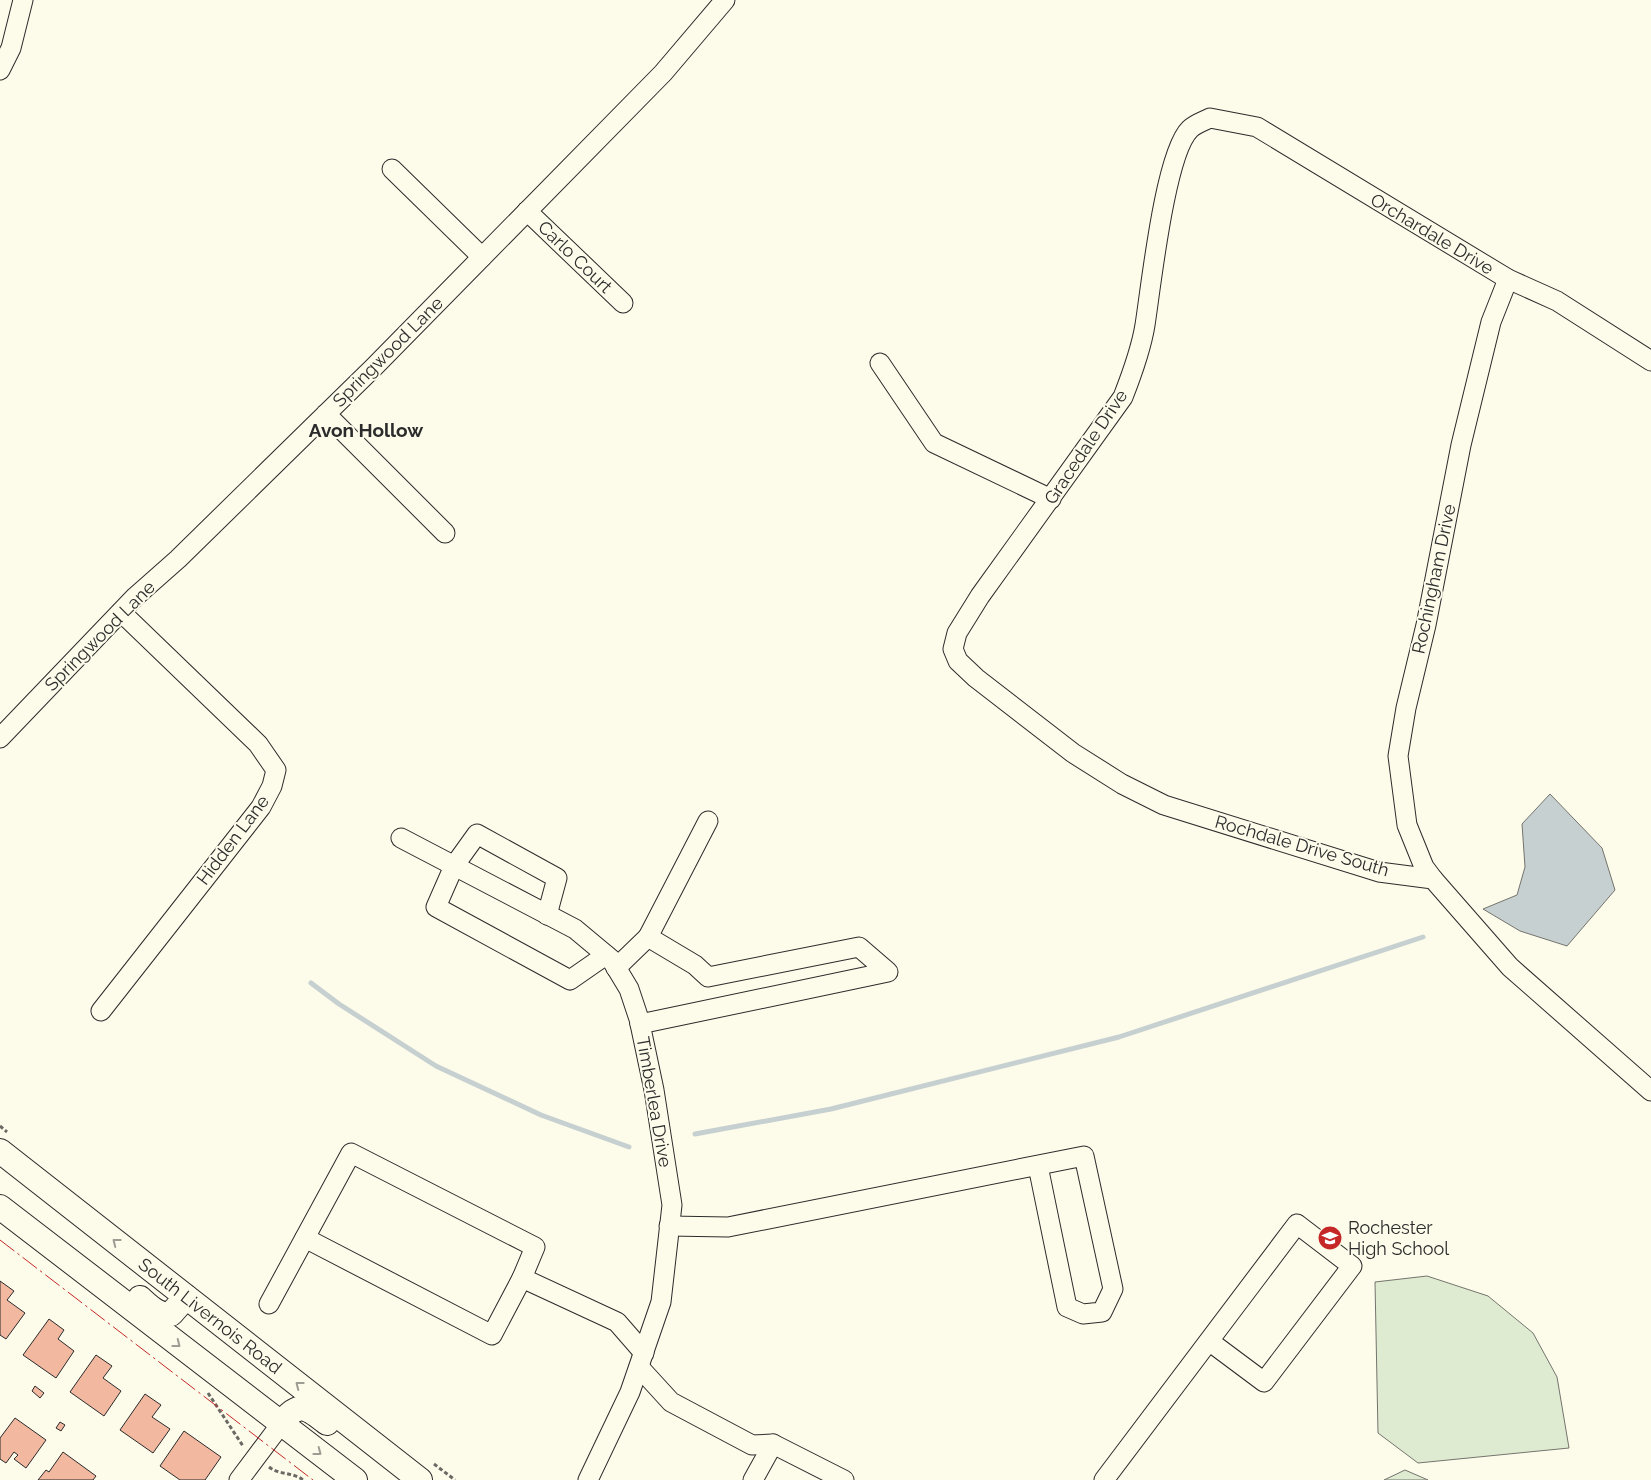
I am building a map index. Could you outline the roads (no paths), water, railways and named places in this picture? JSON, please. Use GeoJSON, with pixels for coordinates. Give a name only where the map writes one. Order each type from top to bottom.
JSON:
{"type":"FeatureCollection","features":[{"type":"Feature","properties":{"kind":"main road","name":"South Livernois Road"},"geometry":{"type":"LineString","coordinates":[[0,1151],[420,1480]]}},
{"type":"Feature","properties":{"kind":"main road"},"geometry":{"type":"LineString","coordinates":[[0,1206],[355,1480]]}},
{"type":"Feature","properties":{"kind":"main road"},"geometry":{"type":"LineString","coordinates":[[43,1240],[78,1250],[159,1313],[172,1314],[186,1297]]}},
{"type":"Feature","properties":{"kind":"main road"},"geometry":{"type":"LineString","coordinates":[[281,1424],[289,1413],[299,1408],[309,1409],[399,1480]]}},
{"type":"Feature","properties":{"kind":"street"},"geometry":{"type":"LineString","coordinates":[[0,70],[11,48],[23,0]]}},
{"type":"Feature","properties":{"kind":"street","name":"Springwood Lane"},"geometry":{"type":"LineString","coordinates":[[0,738],[121,612],[326,414],[663,73],[725,0]]}},
{"type":"Feature","properties":{"kind":"street","name":"Orchardale Drive"},"geometry":{"type":"LineString","coordinates":[[1210,118],[1257,127],[1508,279],[1557,302],[1651,361]]}},
{"type":"Feature","properties":{"kind":"street","name":"Gracedale Drive"},"geometry":{"type":"LineString","coordinates":[[953,649],[957,633],[980,596],[1123,397],[1134,370],[1145,326],[1151,273],[1178,153],[1190,130],[1210,118]]}},
{"type":"Feature","properties":{"kind":"street"},"geometry":{"type":"LineString","coordinates":[[392,169],[482,257]]}},
{"type":"Feature","properties":{"kind":"street","name":"Carlo Court"},"geometry":{"type":"LineString","coordinates":[[527,211],[623,303]]}},
{"type":"Feature","properties":{"kind":"street","name":"Rochingham Drive"},"geometry":{"type":"LineString","coordinates":[[1433,879],[1424,867],[1407,825],[1398,756],[1406,708],[1426,625],[1461,445],[1491,322],[1508,279]]}},
{"type":"Feature","properties":{"kind":"street"},"geometry":{"type":"LineString","coordinates":[[880,364],[934,443],[1050,499]]}},
{"type":"Feature","properties":{"kind":"street"},"geometry":{"type":"LineString","coordinates":[[326,414],[445,532]]}},
{"type":"Feature","properties":{"kind":"street","name":"Hidden Lane"},"geometry":{"type":"LineString","coordinates":[[101,1011],[261,807],[272,786],[276,770],[258,744],[121,612]]}},
{"type":"Feature","properties":{"kind":"street","name":"Rochdale Drive South"},"geometry":{"type":"LineString","coordinates":[[953,649],[958,661],[976,678],[1073,754],[1122,784],[1164,805],[1379,872],[1433,879]]}},
{"type":"Feature","properties":{"kind":"street"},"geometry":{"type":"LineString","coordinates":[[547,915],[557,878],[477,834],[454,866],[436,907],[570,980],[611,961],[648,937],[708,821]]}},
{"type":"Feature","properties":{"kind":"street","name":"Timberlea Drive"},"geometry":{"type":"LineString","coordinates":[[401,838],[575,929],[611,961],[629,989],[640,1024],[654,1090],[672,1205],[661,1302],[630,1392],[588,1480]]}},
{"type":"Feature","properties":{"kind":"street"},"geometry":{"type":"LineString","coordinates":[[1433,879],[1510,967],[1651,1091]]}},
{"type":"Feature","properties":{"kind":"street"},"geometry":{"type":"LineString","coordinates":[[640,1024],[888,972],[859,946],[708,977],[695,965],[648,937]]}},
{"type":"Feature","properties":{"kind":"street"},"geometry":{"type":"LineString","coordinates":[[269,1304],[351,1153],[535,1247],[522,1278],[492,1335],[305,1238]]}},
{"type":"Feature","properties":{"kind":"street"},"geometry":{"type":"LineString","coordinates":[[669,1226],[728,1228],[1084,1156],[1113,1289],[1102,1312],[1083,1314],[1068,1307],[1038,1166]]}},
{"type":"Feature","properties":{"kind":"street"},"geometry":{"type":"LineString","coordinates":[[1104,1480],[1297,1224],[1352,1266],[1264,1382],[1209,1341]]}},
{"type":"Feature","properties":{"kind":"street"},"geometry":{"type":"LineString","coordinates":[[522,1278],[617,1322],[671,1402],[752,1445],[773,1444],[811,1473],[844,1480]]}},
{"type":"Feature","properties":{"kind":"street"},"geometry":{"type":"LineString","coordinates":[[239,1480],[281,1424]]}},
{"type":"Feature","properties":{"kind":"street"},"geometry":{"type":"LineString","coordinates":[[754,1480],[773,1444]]}},
{"type":"Feature","properties":{"kind":"waterway"},"geometry":{"type":"LineString","coordinates":[[695,1134],[831,1109],[1119,1037],[1423,937]]}},
{"type":"Feature","properties":{"kind":"waterway"},"geometry":{"type":"LineString","coordinates":[[311,983],[339,1004],[436,1066],[541,1115],[629,1147]]}},
{"type":"Feature","properties":{"kind":"place","name":"Rochester High School"},"geometry":{"type":"Point","coordinates":[1330,1238]}},
{"type":"Feature","properties":{"kind":"district","name":"Avon Hollow"},"geometry":{"type":"Point","coordinates":[366,430]}}]}
